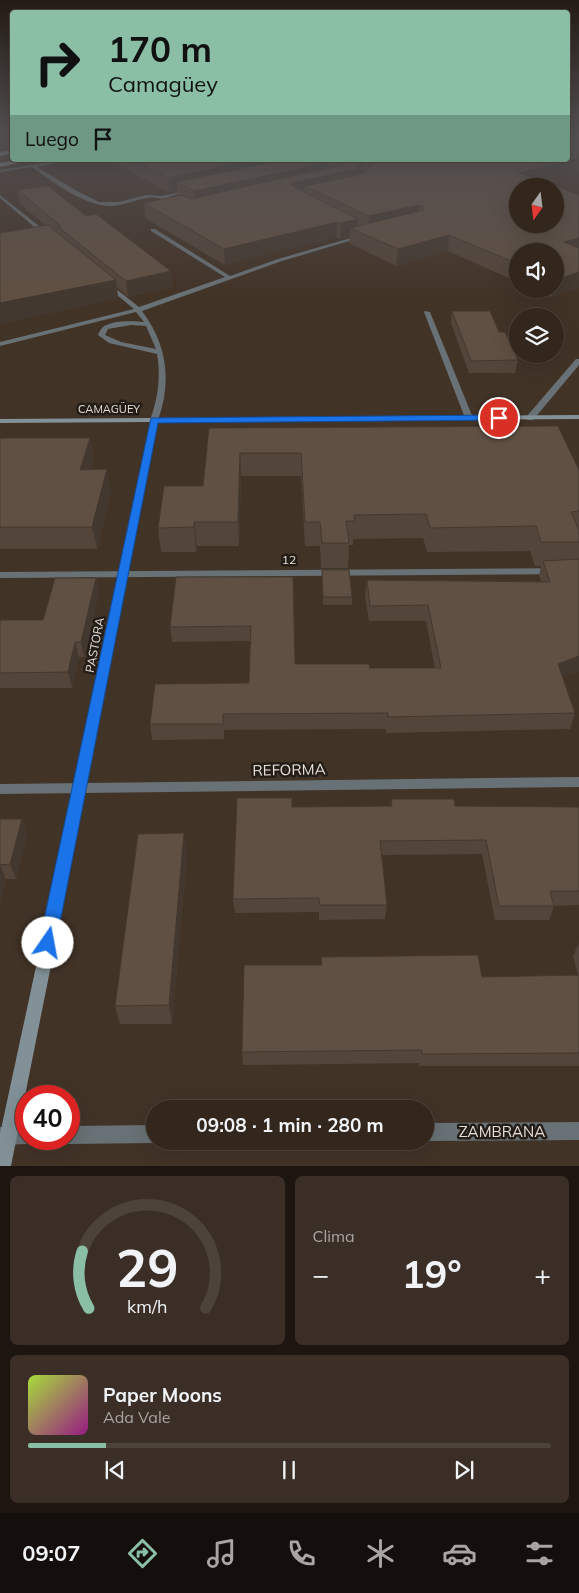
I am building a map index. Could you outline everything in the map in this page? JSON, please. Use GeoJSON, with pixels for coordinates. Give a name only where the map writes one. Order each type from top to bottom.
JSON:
{"type":"FeatureCollection","features":[{"type":"Feature","properties":{"kind":"street"},"geometry":{"type":"LineString","coordinates":[[69,186],[98,203],[117,203],[152,195],[165,196],[194,190]]}},
{"type":"Feature","properties":{"kind":"street"},"geometry":{"type":"LineString","coordinates":[[0,196],[54,240]]}},
{"type":"Feature","properties":{"kind":"street"},"geometry":{"type":"LineString","coordinates":[[165,196],[185,206]]}},
{"type":"Feature","properties":{"kind":"street"},"geometry":{"type":"LineString","coordinates":[[153,230],[230,278]]}},
{"type":"Feature","properties":{"kind":"street"},"geometry":{"type":"LineString","coordinates":[[0,344],[138,310],[280,260],[367,235],[359,231]]}},
{"type":"Feature","properties":{"kind":"street","name":"PASTORA"},"geometry":{"type":"LineString","coordinates":[[2,1166],[4,1136],[80,790],[154,420],[163,392],[164,370],[160,353],[147,324],[138,310],[100,278]]}},
{"type":"Feature","properties":{"kind":"street"},"geometry":{"type":"LineString","coordinates":[[427,312],[469,418]]}},
{"type":"Feature","properties":{"kind":"street"},"geometry":{"type":"LineString","coordinates":[[147,324],[124,322],[105,328],[101,335],[104,339],[112,342],[152,349],[160,353]]}},
{"type":"Feature","properties":{"kind":"street"},"geometry":{"type":"LineString","coordinates":[[530,418],[579,361]]}},
{"type":"Feature","properties":{"kind":"street"},"geometry":{"type":"LineString","coordinates":[[571,370],[579,376]]}},
{"type":"Feature","properties":{"kind":"street","name":"CAMAGÜEY"},"geometry":{"type":"LineString","coordinates":[[0,421],[579,417]]}},
{"type":"Feature","properties":{"kind":"street","name":"12"},"geometry":{"type":"LineString","coordinates":[[0,575],[579,571]]}},
{"type":"Feature","properties":{"kind":"street","name":"REFORMA"},"geometry":{"type":"LineString","coordinates":[[0,789],[80,790],[579,782]]}},
{"type":"Feature","properties":{"kind":"street","name":"ZAMBRANA"},"geometry":{"type":"LineString","coordinates":[[434,1132],[579,1131]]}},
{"type":"Feature","properties":{"kind":"street"},"geometry":{"type":"LineString","coordinates":[[80,1135],[146,1134]]}},
{"type":"Feature","properties":{"kind":"building"},"geometry":{"type":"Polygon","coordinates":[[[49,186],[86,216],[96,214],[171,271],[126,281],[57,226],[61,226],[18,190],[49,186]]]}},
{"type":"Feature","properties":{"kind":"building"},"geometry":{"type":"Polygon","coordinates":[[[185,186],[216,186],[194,191],[185,186]]]}},
{"type":"Feature","properties":{"kind":"building"},"geometry":{"type":"Polygon","coordinates":[[[247,186],[293,186],[358,219],[341,223],[337,222],[224,249],[144,203],[182,195],[191,199],[247,186]]]}},
{"type":"Feature","properties":{"kind":"building"},"geometry":{"type":"Polygon","coordinates":[[[306,186],[509,186],[509,233],[564,233],[564,189],[579,195],[579,238],[564,242],[579,248],[579,272],[564,277],[564,243],[509,243],[509,260],[449,235],[398,249],[350,228],[423,210],[424,207],[419,205],[369,216],[306,186]]]}},
{"type":"Feature","properties":{"kind":"building"},"geometry":{"type":"Polygon","coordinates":[[[48,225],[116,280],[0,303],[0,233],[48,225]]]}},
{"type":"Feature","properties":{"kind":"building"},"geometry":{"type":"Polygon","coordinates":[[[452,311],[490,311],[499,332],[505,332],[509,341],[509,360],[471,361],[452,311]]]}},
{"type":"Feature","properties":{"kind":"building"},"geometry":{"type":"Polygon","coordinates":[[[558,426],[579,470],[579,511],[571,512],[579,530],[579,542],[541,542],[536,526],[430,528],[426,514],[354,515],[355,521],[346,521],[349,543],[322,543],[320,522],[305,522],[301,453],[240,453],[238,522],[194,522],[194,527],[158,528],[164,486],[203,486],[209,428],[558,426]]]}},
{"type":"Feature","properties":{"kind":"building"},"geometry":{"type":"Polygon","coordinates":[[[0,438],[90,438],[80,470],[107,469],[92,527],[0,527],[0,438]]]}},
{"type":"Feature","properties":{"kind":"building"},"geometry":{"type":"Polygon","coordinates":[[[579,559],[579,656],[558,664],[575,713],[388,717],[388,713],[223,714],[223,724],[150,724],[155,684],[249,683],[251,626],[170,627],[176,577],[293,577],[295,664],[369,664],[370,668],[441,668],[428,605],[370,606],[367,580],[550,582],[543,561],[579,559]]]}},
{"type":"Feature","properties":{"kind":"building"},"geometry":{"type":"Polygon","coordinates":[[[322,570],[349,570],[352,597],[323,597],[322,570]]]}},
{"type":"Feature","properties":{"kind":"building"},"geometry":{"type":"Polygon","coordinates":[[[55,578],[96,578],[81,642],[75,642],[68,672],[0,673],[0,620],[43,620],[55,578]]]}},
{"type":"Feature","properties":{"kind":"building"},"geometry":{"type":"Polygon","coordinates":[[[237,798],[292,798],[292,807],[392,806],[391,799],[454,799],[455,806],[579,807],[579,891],[550,891],[554,906],[499,906],[486,840],[380,841],[387,905],[320,905],[319,898],[233,899],[237,798]]]}},
{"type":"Feature","properties":{"kind":"building"},"geometry":{"type":"Polygon","coordinates":[[[0,819],[22,819],[10,864],[0,865],[0,819]]]}},
{"type":"Feature","properties":{"kind":"building"},"geometry":{"type":"Polygon","coordinates":[[[184,833],[169,1005],[115,1006],[138,834],[184,833]]]}},
{"type":"Feature","properties":{"kind":"building"},"geometry":{"type":"Polygon","coordinates":[[[478,955],[482,977],[579,975],[579,1053],[422,1054],[422,1050],[242,1052],[244,965],[322,965],[321,957],[478,955]]]}},
{"type":"Feature","properties":{"kind":"route"},"geometry":{"type":"LineString","coordinates":[[48,943],[154,420],[499,418]]}}]}
